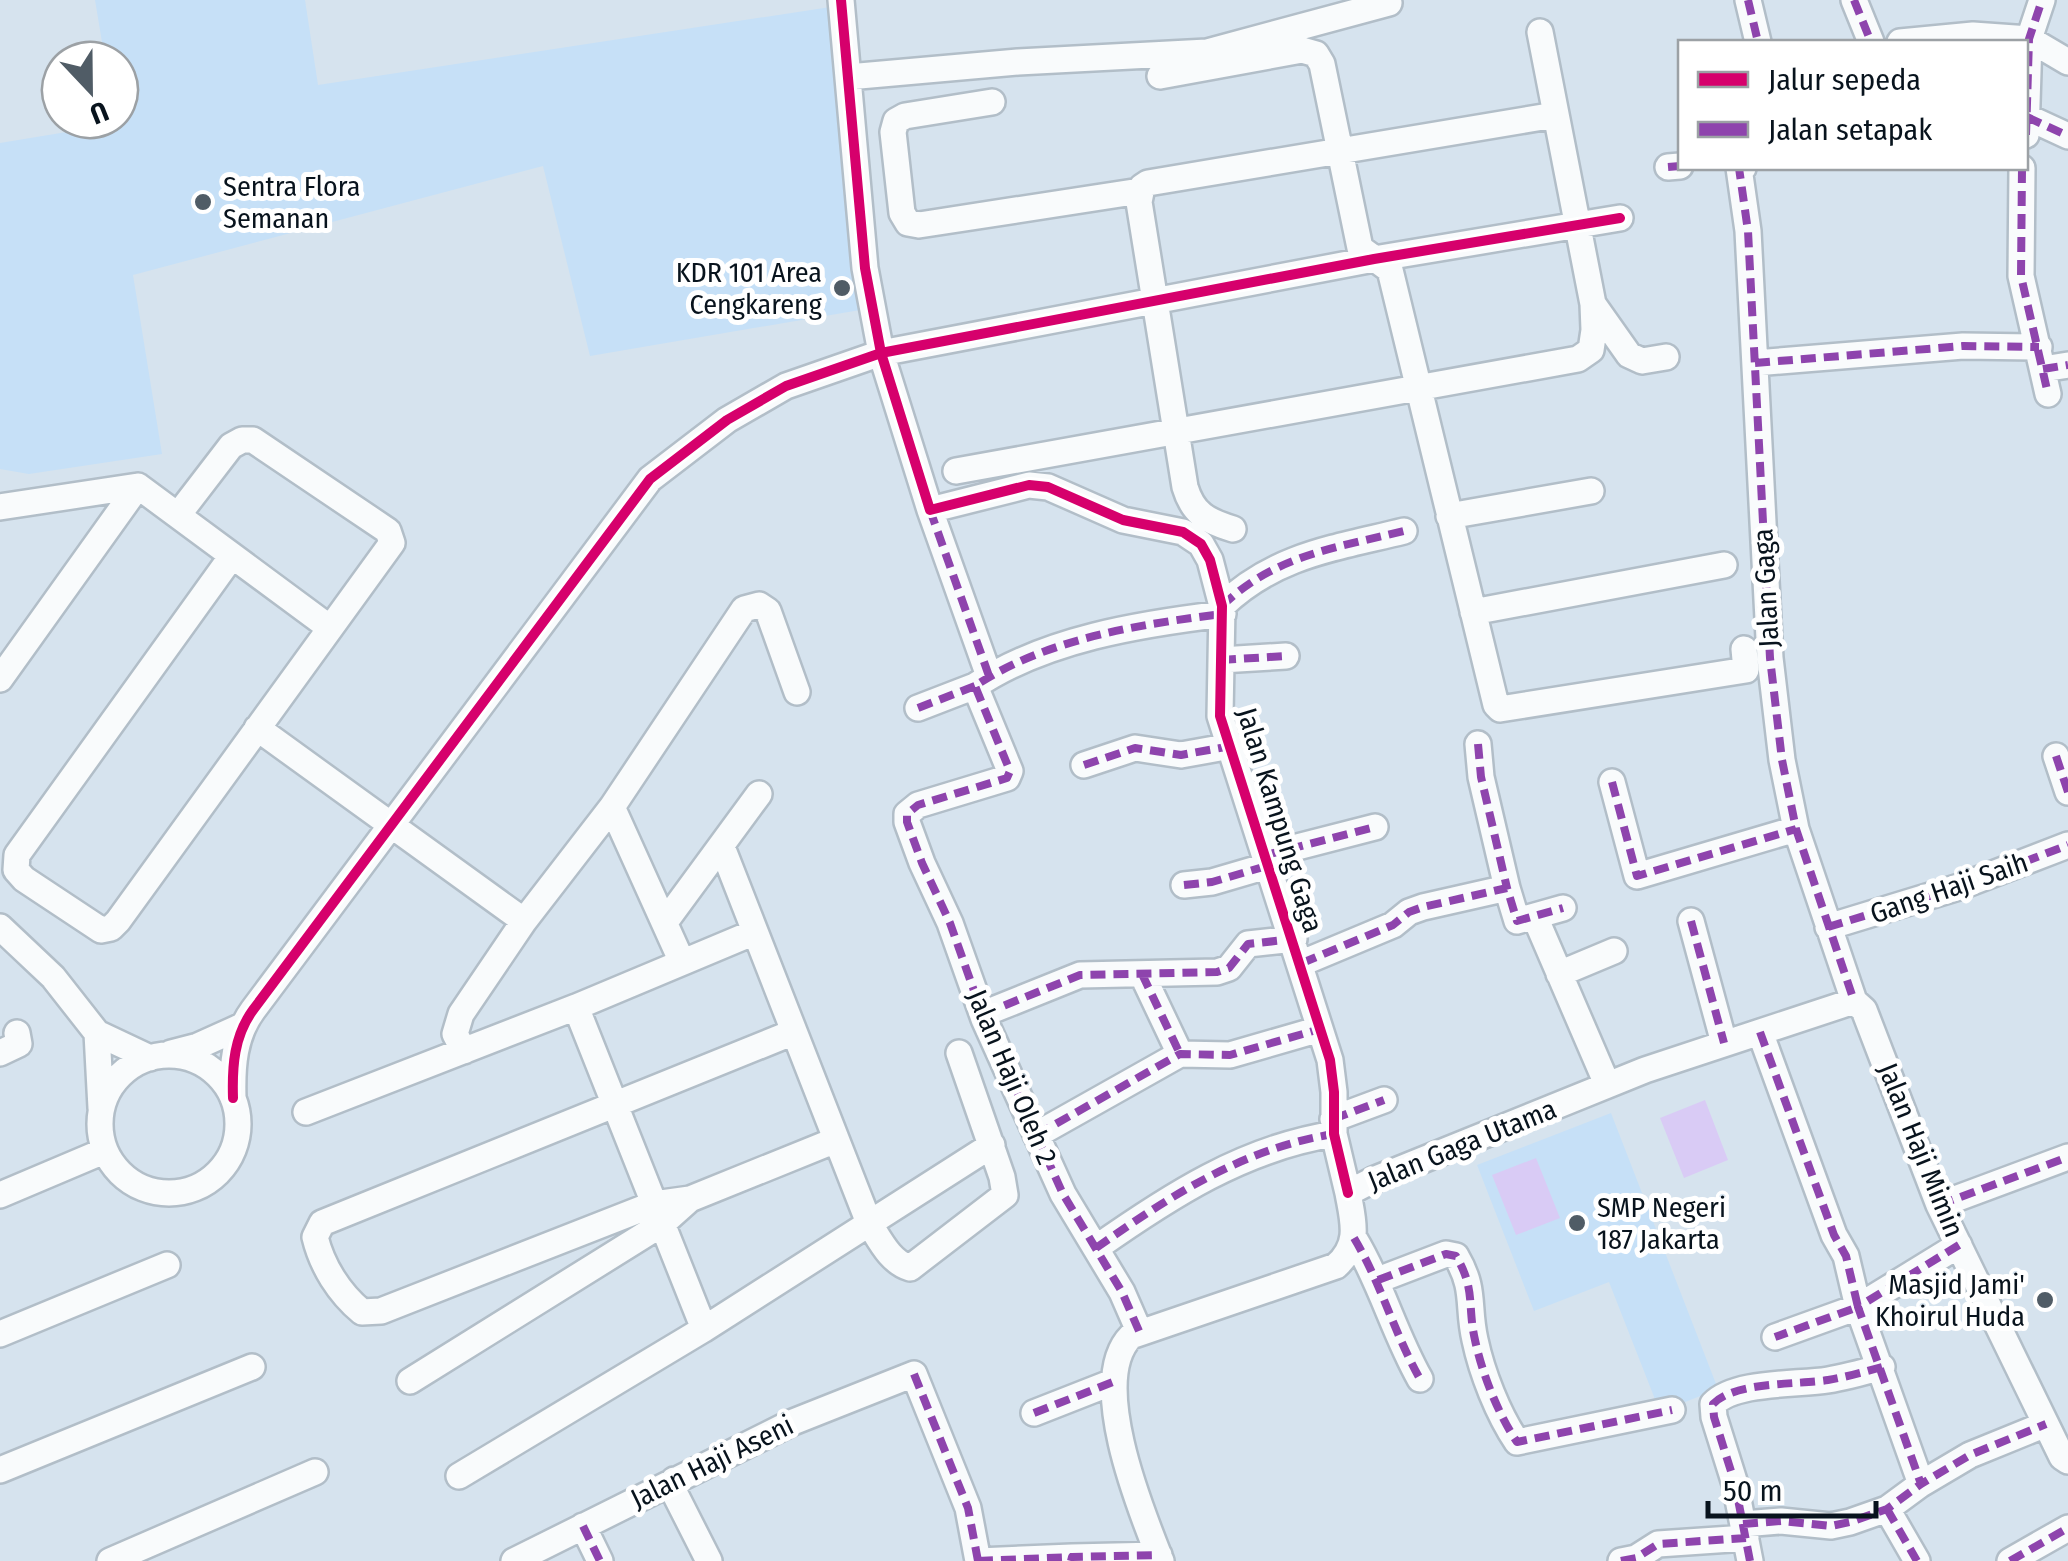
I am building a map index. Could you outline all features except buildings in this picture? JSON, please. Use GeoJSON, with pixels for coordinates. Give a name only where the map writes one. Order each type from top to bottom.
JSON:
{"type":"FeatureCollection","features":[{"type":"Feature","properties":{"kind":"street"},"geometry":{"type":"LineString","coordinates":[[841,0],[861,230],[881,353],[982,681]]}},
{"type":"Feature","properties":{"kind":"street"},"geometry":{"type":"LineString","coordinates":[[1748,0],[1758,40]]}},
{"type":"Feature","properties":{"kind":"street"},"geometry":{"type":"LineString","coordinates":[[1854,0],[1869,40]]}},
{"type":"Feature","properties":{"kind":"street"},"geometry":{"type":"LineString","coordinates":[[2028,82],[2030,39],[2042,0]]}},
{"type":"Feature","properties":{"kind":"street"},"geometry":{"type":"LineString","coordinates":[[848,76],[1207,52],[1389,2]]}},
{"type":"Feature","properties":{"kind":"street"},"geometry":{"type":"LineString","coordinates":[[956,471],[1578,359],[1590,350],[1593,304],[1540,32]]}},
{"type":"Feature","properties":{"kind":"street"},"geometry":{"type":"LineString","coordinates":[[1921,40],[1973,35],[2030,39],[2068,62]]}},
{"type":"Feature","properties":{"kind":"street"},"geometry":{"type":"LineString","coordinates":[[1160,76],[1302,50],[1316,54],[1322,64],[1360,248],[1390,270],[1496,705],[1500,709],[1746,670]]}},
{"type":"Feature","properties":{"kind":"street"},"geometry":{"type":"LineString","coordinates":[[992,102],[905,116],[896,122],[902,213],[908,222],[918,224],[1140,191],[1148,184],[1555,114]]}},
{"type":"Feature","properties":{"kind":"street"},"geometry":{"type":"LineString","coordinates":[[2028,126],[2068,136]]}},
{"type":"Feature","properties":{"kind":"street","name":"Jalan Gaga"},"geometry":{"type":"LineString","coordinates":[[1739,170],[1748,231],[1770,658],[1782,760],[1796,828],[1854,1002]]}},
{"type":"Feature","properties":{"kind":"street"},"geometry":{"type":"LineString","coordinates":[[2022,170],[2021,276],[2049,369]]}},
{"type":"Feature","properties":{"kind":"street"},"geometry":{"type":"LineString","coordinates":[[1140,191],[1175,432],[1190,506],[1208,522],[1233,529]]}},
{"type":"Feature","properties":{"kind":"street"},"geometry":{"type":"LineString","coordinates":[[97,1033],[100,1136],[104,1151],[120,1174],[145,1189],[174,1193],[202,1186],[224,1166],[238,1126],[232,1070],[240,1027],[650,480],[727,420],[786,386],[881,353],[1374,259],[1620,218]]}},
{"type":"Feature","properties":{"kind":"street"},"geometry":{"type":"LineString","coordinates":[[1593,304],[1628,355],[1642,361],[1666,357]]}},
{"type":"Feature","properties":{"kind":"street"},"geometry":{"type":"LineString","coordinates":[[1754,363],[1963,346],[2049,369]]}},
{"type":"Feature","properties":{"kind":"street"},"geometry":{"type":"LineString","coordinates":[[178,515],[231,446],[249,439],[388,531],[392,540],[390,549],[111,928],[96,928],[16,870],[16,855],[232,556]]}},
{"type":"Feature","properties":{"kind":"street","name":"Jalan Kampung Gaga"},"geometry":{"type":"LineString","coordinates":[[930,510],[1029,485],[1048,487],[1122,520],[1162,526],[1201,544],[1210,560],[1222,610],[1220,716],[1330,1060],[1333,1126],[1348,1193]]}},
{"type":"Feature","properties":{"kind":"street"},"geometry":{"type":"LineString","coordinates":[[0,507],[138,486],[330,628]]}},
{"type":"Feature","properties":{"kind":"street"},"geometry":{"type":"LineString","coordinates":[[0,679],[138,486]]}},
{"type":"Feature","properties":{"kind":"street"},"geometry":{"type":"LineString","coordinates":[[1449,516],[1591,492]]}},
{"type":"Feature","properties":{"kind":"street"},"geometry":{"type":"LineString","coordinates":[[918,708],[1060,646],[1222,610],[1257,576],[1290,559],[1404,530]]}},
{"type":"Feature","properties":{"kind":"street"},"geometry":{"type":"LineString","coordinates":[[1473,612],[1724,565]]}},
{"type":"Feature","properties":{"kind":"street"},"geometry":{"type":"LineString","coordinates":[[464,1052],[455,1034],[461,1014],[524,921],[612,807],[744,609],[759,605],[768,612],[797,692]]}},
{"type":"Feature","properties":{"kind":"street"},"geometry":{"type":"LineString","coordinates":[[1220,660],[1286,656]]}},
{"type":"Feature","properties":{"kind":"street","name":"Jalan Haji Oleh 2"},"geometry":{"type":"LineString","coordinates":[[982,681],[1010,772],[1007,778],[918,805],[907,814],[907,822],[950,922],[983,1014],[1062,1194],[1122,1292],[1139,1331]]}},
{"type":"Feature","properties":{"kind":"street"},"geometry":{"type":"LineString","coordinates":[[256,728],[524,921]]}},
{"type":"Feature","properties":{"kind":"street"},"geometry":{"type":"LineString","coordinates":[[1478,744],[1480,776],[1517,921],[1564,908]]}},
{"type":"Feature","properties":{"kind":"street"},"geometry":{"type":"LineString","coordinates":[[1084,765],[1135,748],[1181,755],[1231,746]]}},
{"type":"Feature","properties":{"kind":"street"},"geometry":{"type":"LineString","coordinates":[[2056,756],[2068,792]]}},
{"type":"Feature","properties":{"kind":"street"},"geometry":{"type":"LineString","coordinates":[[1612,782],[1637,876],[1796,828]]}},
{"type":"Feature","properties":{"kind":"street"},"geometry":{"type":"LineString","coordinates":[[664,922],[759,794]]}},
{"type":"Feature","properties":{"kind":"street"},"geometry":{"type":"LineString","coordinates":[[612,807],[682,962]]}},
{"type":"Feature","properties":{"kind":"street"},"geometry":{"type":"LineString","coordinates":[[1184,885],[1212,882],[1375,827]]}},
{"type":"Feature","properties":{"kind":"street","name":"Gang Haji Saih"},"geometry":{"type":"LineString","coordinates":[[1828,927],[1959,888],[2068,845]]}},
{"type":"Feature","properties":{"kind":"street"},"geometry":{"type":"LineString","coordinates":[[722,847],[869,1223],[894,1260],[910,1268],[1005,1195],[992,1145],[958,1053]]}},
{"type":"Feature","properties":{"kind":"street"},"geometry":{"type":"LineString","coordinates":[[983,1014],[1080,975],[1223,971],[1248,944],[1298,951],[1393,925],[1423,906],[1508,888]]}},
{"type":"Feature","properties":{"kind":"street"},"geometry":{"type":"LineString","coordinates":[[1534,917],[1607,1084]]}},
{"type":"Feature","properties":{"kind":"street"},"geometry":{"type":"LineString","coordinates":[[1691,921],[1724,1043]]}},
{"type":"Feature","properties":{"kind":"street"},"geometry":{"type":"LineString","coordinates":[[0,927],[53,978],[97,1033],[157,1056],[193,1059],[210,1068],[233,1098]]}},
{"type":"Feature","properties":{"kind":"street"},"geometry":{"type":"LineString","coordinates":[[306,1112],[576,1008],[755,932]]}},
{"type":"Feature","properties":{"kind":"street"},"geometry":{"type":"LineString","coordinates":[[1559,974],[1614,951]]}},
{"type":"Feature","properties":{"kind":"street"},"geometry":{"type":"LineString","coordinates":[[1142,974],[1180,1054]]}},
{"type":"Feature","properties":{"kind":"street","name":"Jalan Gaga Utama"},"geometry":{"type":"LineString","coordinates":[[1354,1238],[1348,1193],[1373,1180],[1607,1084],[1854,1002]]}},
{"type":"Feature","properties":{"kind":"street","name":"Jalan Haji Mimin"},"geometry":{"type":"LineString","coordinates":[[1854,1002],[1864,1010],[1939,1205],[2062,1457],[2068,1461]]}},
{"type":"Feature","properties":{"kind":"street"},"geometry":{"type":"LineString","coordinates":[[576,1008],[704,1329]]}},
{"type":"Feature","properties":{"kind":"street"},"geometry":{"type":"LineString","coordinates":[[101,1108],[125,1070],[157,1056],[198,1046],[240,1027]]}},
{"type":"Feature","properties":{"kind":"street"},"geometry":{"type":"LineString","coordinates":[[1036,1135],[1180,1054],[1230,1056],[1320,1030]]}},
{"type":"Feature","properties":{"kind":"street"},"geometry":{"type":"LineString","coordinates":[[794,1032],[322,1223],[315,1237],[320,1256],[346,1299],[362,1312],[380,1311],[658,1214],[836,1140]]}},
{"type":"Feature","properties":{"kind":"street"},"geometry":{"type":"LineString","coordinates":[[1760,1032],[1834,1235],[1846,1256],[1858,1307],[1921,1484]]}},
{"type":"Feature","properties":{"kind":"street"},"geometry":{"type":"LineString","coordinates":[[1096,1248],[1173,1197],[1270,1148],[1333,1126],[1384,1100]]}},
{"type":"Feature","properties":{"kind":"street"},"geometry":{"type":"LineString","coordinates":[[458,1476],[704,1329],[992,1145]]}},
{"type":"Feature","properties":{"kind":"street"},"geometry":{"type":"LineString","coordinates":[[0,1195],[104,1151]]}},
{"type":"Feature","properties":{"kind":"street"},"geometry":{"type":"LineString","coordinates":[[1939,1205],[2068,1157]]}},
{"type":"Feature","properties":{"kind":"street"},"geometry":{"type":"LineString","coordinates":[[410,1381],[658,1214]]}},
{"type":"Feature","properties":{"kind":"street"},"geometry":{"type":"LineString","coordinates":[[1354,1238],[1378,1280],[1402,1347],[1420,1379]]}},
{"type":"Feature","properties":{"kind":"street"},"geometry":{"type":"LineString","coordinates":[[978,1561],[1160,1558],[1140,1508],[1114,1407],[1112,1382],[1126,1340],[1139,1331],[1333,1268],[1346,1256],[1354,1238]]}},
{"type":"Feature","properties":{"kind":"street"},"geometry":{"type":"LineString","coordinates":[[1775,1338],[1858,1307],[1958,1245]]}},
{"type":"Feature","properties":{"kind":"street"},"geometry":{"type":"LineString","coordinates":[[1378,1280],[1446,1254],[1456,1256],[1470,1284],[1474,1338],[1484,1373],[1517,1442],[1672,1410]]}},
{"type":"Feature","properties":{"kind":"street"},"geometry":{"type":"LineString","coordinates":[[0,1334],[167,1265]]}},
{"type":"Feature","properties":{"kind":"street"},"geometry":{"type":"LineString","coordinates":[[0,1470],[252,1367]]}},
{"type":"Feature","properties":{"kind":"street"},"geometry":{"type":"LineString","coordinates":[[1746,1541],[1735,1484],[1714,1416],[1716,1399],[1758,1387],[1830,1380],[1882,1367]]}},
{"type":"Feature","properties":{"kind":"street","name":"Jalan Haji Aseni"},"geometry":{"type":"LineString","coordinates":[[514,1561],[792,1422],[914,1374],[968,1508],[978,1561]]}},
{"type":"Feature","properties":{"kind":"street"},"geometry":{"type":"LineString","coordinates":[[1034,1413],[1112,1382]]}},
{"type":"Feature","properties":{"kind":"street"},"geometry":{"type":"LineString","coordinates":[[1631,1560],[1658,1544],[1746,1541],[1781,1520],[1831,1526],[1873,1516],[1970,1455],[2046,1424]]}},
{"type":"Feature","properties":{"kind":"street"},"geometry":{"type":"LineString","coordinates":[[110,1561],[315,1472]]}},
{"type":"Feature","properties":{"kind":"street"},"geometry":{"type":"LineString","coordinates":[[671,1485],[709,1561]]}},
{"type":"Feature","properties":{"kind":"street"},"geometry":{"type":"LineString","coordinates":[[1887,1509],[1917,1561]]}},
{"type":"Feature","properties":{"kind":"street"},"geometry":{"type":"LineString","coordinates":[[582,1526],[600,1561]]}},
{"type":"Feature","properties":{"kind":"street"},"geometry":{"type":"LineString","coordinates":[[2010,1561],[2068,1528]]}},
{"type":"Feature","properties":{"kind":"shaded area","name":"Sentra Flora Semanan"},"geometry":{"type":"Polygon","coordinates":[[[95,0],[305,0],[318,85],[837,6],[866,309],[590,356],[543,166],[133,275],[162,454],[29,474],[0,469],[0,143],[40,136],[40,140],[140,140],[140,40],[102,40],[95,0]]]}},
{"type":"Feature","properties":{"kind":"shaded area"},"geometry":{"type":"Polygon","coordinates":[[[1705,1100],[1728,1160],[1684,1178],[1660,1118],[1705,1100]]]}},
{"type":"Feature","properties":{"kind":"shaded area","name":"SMP Negeri 187 Jakarta"},"geometry":{"type":"Polygon","coordinates":[[[1611,1113],[1718,1389],[1660,1412],[1609,1282],[1534,1311],[1477,1165],[1611,1113]]]}},
{"type":"Feature","properties":{"kind":"shaded area"},"geometry":{"type":"Polygon","coordinates":[[[1536,1158],[1560,1218],[1516,1235],[1492,1175],[1536,1158]]]}},
{"type":"Feature","properties":{"kind":"marked path"},"geometry":{"type":"LineString","coordinates":[[1748,0],[1758,40]]}},
{"type":"Feature","properties":{"kind":"marked path"},"geometry":{"type":"LineString","coordinates":[[1854,0],[1870,40]]}},
{"type":"Feature","properties":{"kind":"marked path"},"geometry":{"type":"LineString","coordinates":[[2028,71],[2029,39],[2042,0]]}},
{"type":"Feature","properties":{"kind":"marked path"},"geometry":{"type":"LineString","coordinates":[[2028,117],[2068,136]]}},
{"type":"Feature","properties":{"kind":"marked path"},"geometry":{"type":"LineString","coordinates":[[1668,167],[1678,166]]}},
{"type":"Feature","properties":{"kind":"marked path"},"geometry":{"type":"LineString","coordinates":[[1739,170],[1748,231],[1770,658],[1782,760],[1796,829],[1854,1001]]}},
{"type":"Feature","properties":{"kind":"marked path"},"geometry":{"type":"LineString","coordinates":[[2022,170],[2021,276],[2048,394]]}},
{"type":"Feature","properties":{"kind":"marked path"},"geometry":{"type":"LineString","coordinates":[[1755,363],[1963,346],[2039,347]]}},
{"type":"Feature","properties":{"kind":"marked path"},"geometry":{"type":"LineString","coordinates":[[2043,369],[2068,365]]}},
{"type":"Feature","properties":{"kind":"marked path"},"geometry":{"type":"LineString","coordinates":[[930,510],[989,676]]}},
{"type":"Feature","properties":{"kind":"marked path"},"geometry":{"type":"LineString","coordinates":[[1222,606],[1242,589],[1285,564],[1404,531]]}},
{"type":"Feature","properties":{"kind":"marked path"},"geometry":{"type":"LineString","coordinates":[[1139,1331],[1122,1292],[1063,1194],[984,1019],[950,923],[922,863],[907,814],[918,805],[1007,778],[1010,771],[975,686],[1062,645],[1127,629],[1223,614]]}},
{"type":"Feature","properties":{"kind":"marked path"},"geometry":{"type":"LineString","coordinates":[[1221,660],[1286,656]]}},
{"type":"Feature","properties":{"kind":"marked path"},"geometry":{"type":"LineString","coordinates":[[918,708],[975,686]]}},
{"type":"Feature","properties":{"kind":"marked path"},"geometry":{"type":"LineString","coordinates":[[1478,744],[1481,777],[1507,888]]}},
{"type":"Feature","properties":{"kind":"marked path"},"geometry":{"type":"LineString","coordinates":[[1084,765],[1135,748],[1181,755],[1231,746]]}},
{"type":"Feature","properties":{"kind":"marked path"},"geometry":{"type":"LineString","coordinates":[[2056,756],[2068,792]]}},
{"type":"Feature","properties":{"kind":"marked path"},"geometry":{"type":"LineString","coordinates":[[1612,782],[1637,876],[1796,829]]}},
{"type":"Feature","properties":{"kind":"marked path"},"geometry":{"type":"LineString","coordinates":[[1266,855],[1375,827]]}},
{"type":"Feature","properties":{"kind":"marked path"},"geometry":{"type":"LineString","coordinates":[[1828,927],[1959,887],[2068,845]]}},
{"type":"Feature","properties":{"kind":"marked path"},"geometry":{"type":"LineString","coordinates":[[1184,885],[1212,882],[1270,865]]}},
{"type":"Feature","properties":{"kind":"marked path"},"geometry":{"type":"LineString","coordinates":[[1302,963],[1393,925],[1409,912],[1507,888],[1517,921],[1563,908]]}},
{"type":"Feature","properties":{"kind":"marked path"},"geometry":{"type":"LineString","coordinates":[[1691,921],[1724,1043]]}},
{"type":"Feature","properties":{"kind":"marked path"},"geometry":{"type":"LineString","coordinates":[[983,1014],[1080,975],[1217,972],[1229,968],[1248,944],[1294,939]]}},
{"type":"Feature","properties":{"kind":"marked path"},"geometry":{"type":"LineString","coordinates":[[1142,974],[1180,1054]]}},
{"type":"Feature","properties":{"kind":"marked path"},"geometry":{"type":"LineString","coordinates":[[1036,1135],[1180,1054],[1230,1055],[1320,1029]]}},
{"type":"Feature","properties":{"kind":"marked path"},"geometry":{"type":"LineString","coordinates":[[1760,1032],[1834,1235],[1846,1256],[1858,1307],[1775,1337]]}},
{"type":"Feature","properties":{"kind":"marked path"},"geometry":{"type":"LineString","coordinates":[[1333,1119],[1384,1100]]}},
{"type":"Feature","properties":{"kind":"marked path"},"geometry":{"type":"LineString","coordinates":[[1096,1248],[1209,1177],[1269,1150],[1334,1134]]}},
{"type":"Feature","properties":{"kind":"marked path"},"geometry":{"type":"LineString","coordinates":[[1939,1205],[2068,1157]]}},
{"type":"Feature","properties":{"kind":"marked path"},"geometry":{"type":"LineString","coordinates":[[1354,1238],[1420,1379]]}},
{"type":"Feature","properties":{"kind":"marked path"},"geometry":{"type":"LineString","coordinates":[[1959,1245],[1858,1307],[1921,1484],[1970,1455],[2046,1424]]}},
{"type":"Feature","properties":{"kind":"marked path"},"geometry":{"type":"LineString","coordinates":[[1378,1280],[1446,1254],[1456,1256],[1469,1288],[1482,1366],[1497,1406],[1517,1442],[1672,1410]]}},
{"type":"Feature","properties":{"kind":"marked path"},"geometry":{"type":"LineString","coordinates":[[1750,1561],[1735,1484],[1713,1404],[1736,1391],[1828,1380],[1882,1367]]}},
{"type":"Feature","properties":{"kind":"marked path"},"geometry":{"type":"LineString","coordinates":[[914,1374],[968,1508],[978,1561]]}},
{"type":"Feature","properties":{"kind":"marked path"},"geometry":{"type":"LineString","coordinates":[[1034,1413],[1113,1382]]}},
{"type":"Feature","properties":{"kind":"marked path"},"geometry":{"type":"LineString","coordinates":[[1743,1524],[1781,1521],[1831,1526],[1850,1522],[1887,1509],[1921,1484]]}},
{"type":"Feature","properties":{"kind":"marked path"},"geometry":{"type":"LineString","coordinates":[[1887,1509],[1917,1561]]}},
{"type":"Feature","properties":{"kind":"marked path"},"geometry":{"type":"LineString","coordinates":[[583,1526],[600,1561]]}},
{"type":"Feature","properties":{"kind":"marked path"},"geometry":{"type":"LineString","coordinates":[[2010,1561],[2068,1528]]}},
{"type":"Feature","properties":{"kind":"marked path"},"geometry":{"type":"LineString","coordinates":[[1621,1561],[1636,1558],[1658,1544],[1746,1538]]}},
{"type":"Feature","properties":{"kind":"marked path"},"geometry":{"type":"LineString","coordinates":[[1071,1561],[1072,1557],[1159,1555]]}},
{"type":"Feature","properties":{"kind":"marked path"},"geometry":{"type":"LineString","coordinates":[[978,1561],[1072,1557]]}},
{"type":"Feature","properties":{"kind":"cycle path"},"geometry":{"type":"LineString","coordinates":[[841,0],[865,268],[881,353],[930,510],[1029,485],[1048,487],[1123,520],[1183,532],[1201,544],[1210,560],[1222,606],[1220,716],[1330,1060],[1334,1134],[1348,1193]]}},
{"type":"Feature","properties":{"kind":"cycle path"},"geometry":{"type":"LineString","coordinates":[[233,1098],[235,1052],[253,1010],[650,479],[727,420],[786,386],[881,353],[1374,259],[1620,218]]}},
{"type":"Feature","properties":{"kind":"place","name":"Sentra Flora Semanan"},"geometry":{"type":"Point","coordinates":[203,202]}},
{"type":"Feature","properties":{"kind":"place","name":"KDR 101 Area Cengkareng"},"geometry":{"type":"Point","coordinates":[842,288]}},
{"type":"Feature","properties":{"kind":"place","name":"SMP Negeri 187 Jakarta"},"geometry":{"type":"Point","coordinates":[1577,1223]}},
{"type":"Feature","properties":{"kind":"place","name":"Masjid Jami' Khoirul Huda"},"geometry":{"type":"Point","coordinates":[2045,1300]}}]}
